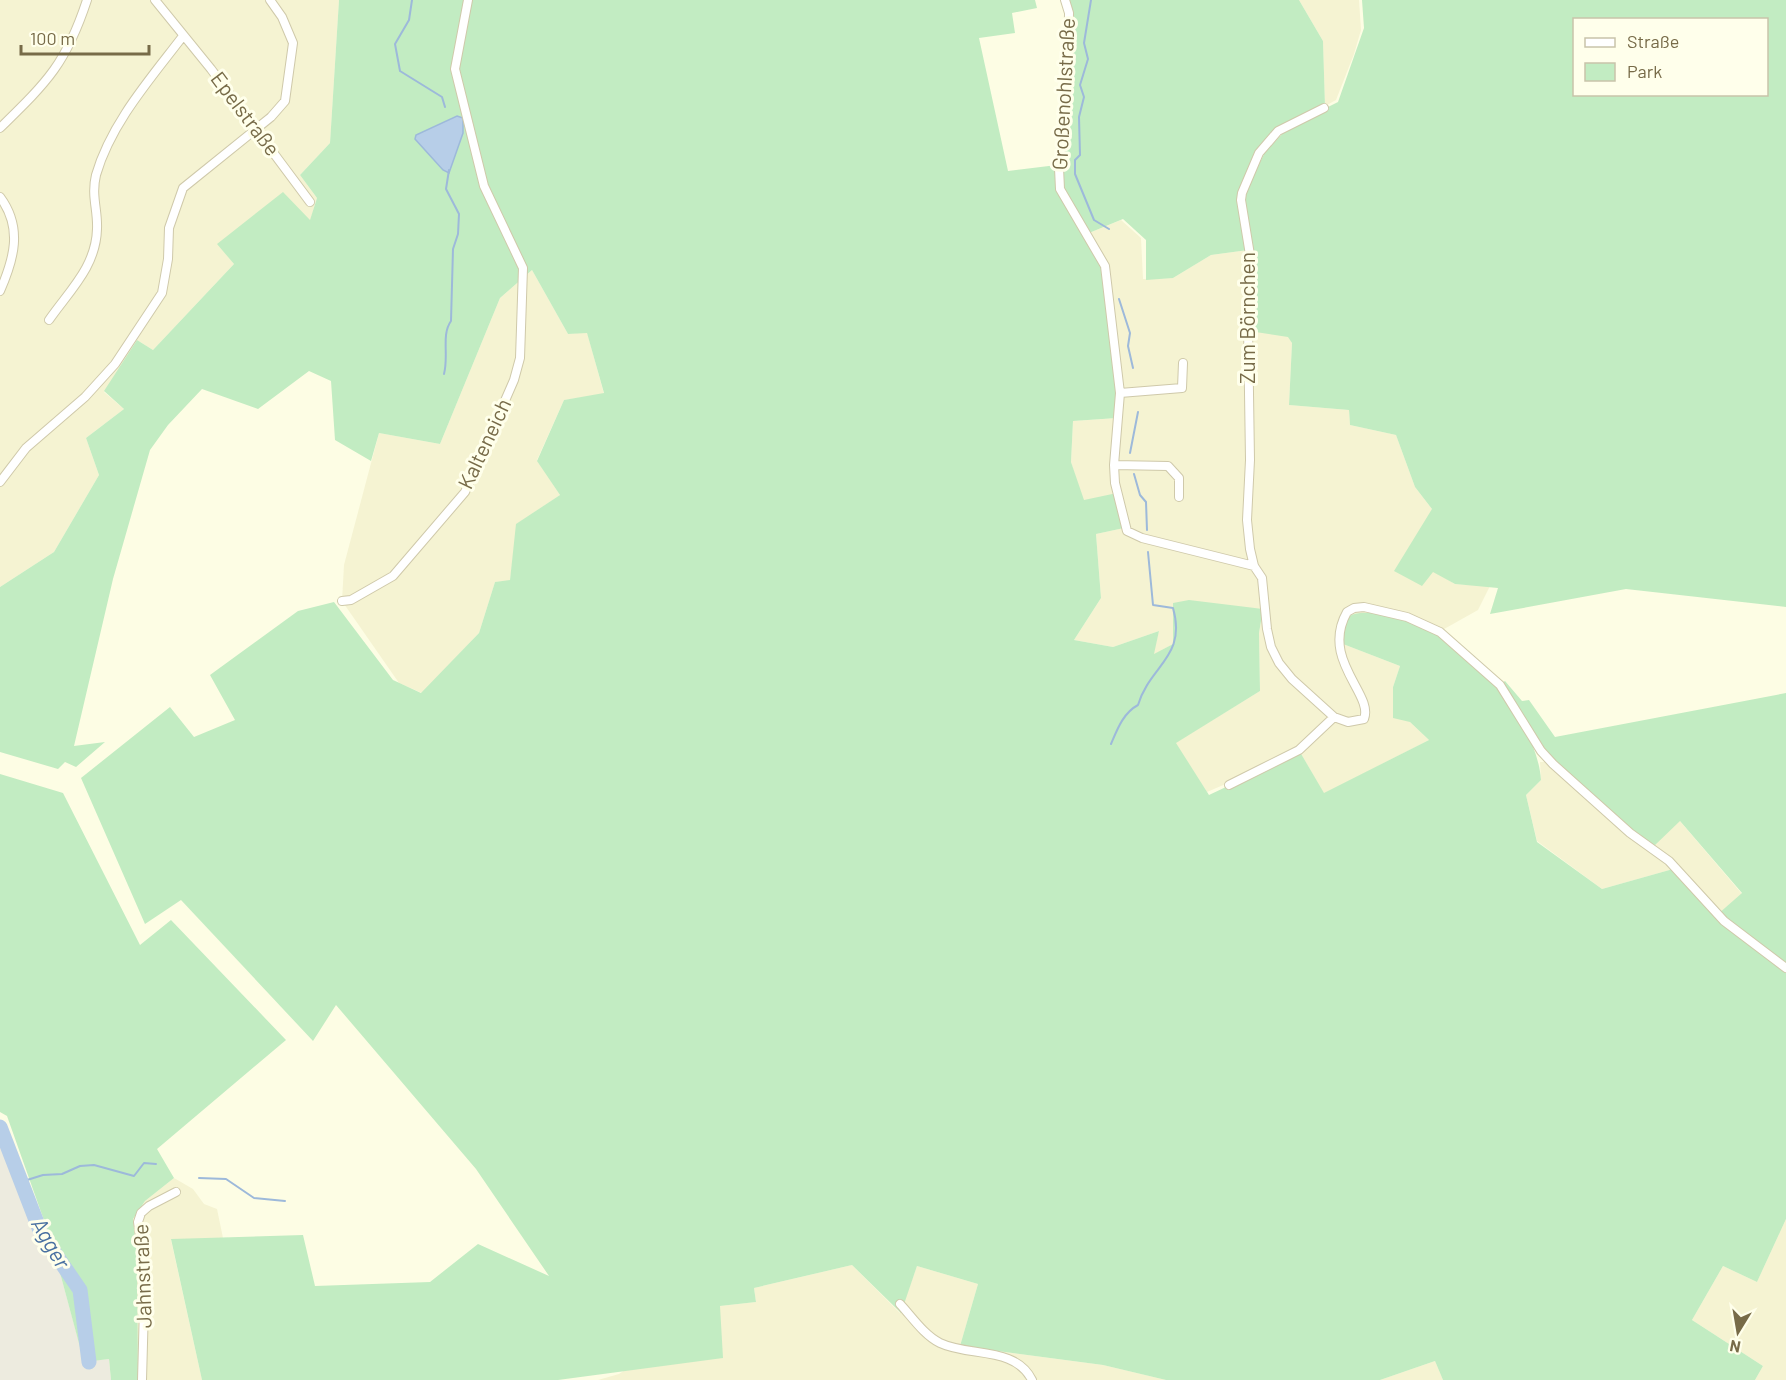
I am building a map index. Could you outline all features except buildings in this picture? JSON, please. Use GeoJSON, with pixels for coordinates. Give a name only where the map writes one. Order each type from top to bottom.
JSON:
{"type":"FeatureCollection","features":[{"type":"Feature","properties":{"kind":"street"},"geometry":{"type":"LineString","coordinates":[[0,128],[58,68],[74,39],[87,0]]}},
{"type":"Feature","properties":{"kind":"street","name":"Epelstraße"},"geometry":{"type":"LineString","coordinates":[[155,0],[256,128],[310,202]]}},
{"type":"Feature","properties":{"kind":"street"},"geometry":{"type":"LineString","coordinates":[[0,482],[26,448],[85,397],[116,364],[162,293],[168,259],[169,228],[183,188],[285,101],[294,43],[282,17],[270,0]]}},
{"type":"Feature","properties":{"kind":"street","name":"Kalteneich"},"geometry":{"type":"LineString","coordinates":[[342,601],[351,600],[393,576],[465,492],[514,380],[519,358],[524,268],[484,186],[455,69],[468,0]]}},
{"type":"Feature","properties":{"kind":"street","name":"Großenohlstraße"},"geometry":{"type":"LineString","coordinates":[[1065,0],[1069,13],[1068,72],[1059,168],[1060,189],[1071,211],[1104,260],[1120,393]]}},
{"type":"Feature","properties":{"kind":"street"},"geometry":{"type":"LineString","coordinates":[[49,320],[66,295],[84,276],[94,252],[97,228],[93,203],[96,177],[106,148],[150,79],[183,36]]}},
{"type":"Feature","properties":{"kind":"street","name":"Zum Börnchen"},"geometry":{"type":"LineString","coordinates":[[1324,108],[1278,131],[1259,153],[1241,200],[1252,267],[1248,326],[1250,460],[1247,520],[1254,566],[1262,578],[1267,629],[1271,647],[1279,663],[1292,679],[1334,717]]}},
{"type":"Feature","properties":{"kind":"street"},"geometry":{"type":"LineString","coordinates":[[0,196],[14,228],[13,260],[0,291]]}},
{"type":"Feature","properties":{"kind":"street"},"geometry":{"type":"LineString","coordinates":[[1183,363],[1182,388],[1120,393],[1114,465],[1127,531],[1142,538],[1254,566]]}},
{"type":"Feature","properties":{"kind":"street"},"geometry":{"type":"LineString","coordinates":[[1114,465],[1168,466],[1179,478],[1179,497]]}},
{"type":"Feature","properties":{"kind":"street"},"geometry":{"type":"LineString","coordinates":[[1229,784],[1299,750],[1334,717],[1348,722],[1358,722],[1364,719],[1367,712],[1366,705],[1343,664],[1340,649],[1342,621],[1347,612],[1354,608],[1364,607],[1407,617],[1440,632],[1500,685],[1541,751],[1553,764],[1630,833],[1668,861],[1724,921],[1786,968]]}},
{"type":"Feature","properties":{"kind":"street","name":"Jahnstraße"},"geometry":{"type":"LineString","coordinates":[[142,1380],[145,1270],[138,1222],[141,1213],[148,1206],[176,1192]]}},
{"type":"Feature","properties":{"kind":"street"},"geometry":{"type":"LineString","coordinates":[[900,1304],[936,1341],[956,1349],[999,1356],[1017,1362],[1032,1380]]}},
{"type":"Feature","properties":{"kind":"shaded area"},"geometry":{"type":"Polygon","coordinates":[[[0,0],[339,0],[330,143],[300,175],[317,198],[310,221],[218,244],[234,264],[153,350],[137,340],[104,392],[124,409],[86,438],[99,475],[54,552],[0,587],[0,0]]]}},
{"type":"Feature","properties":{"kind":"shaded area"},"geometry":{"type":"Polygon","coordinates":[[[1299,0],[1359,0],[1361,30],[1354,54],[1336,100],[1325,106],[1323,41],[1299,0]]]}},
{"type":"Feature","properties":{"kind":"shaded area"},"geometry":{"type":"Polygon","coordinates":[[[1121,220],[1141,238],[1143,279],[1173,278],[1211,255],[1248,250],[1292,343],[1289,405],[1349,410],[1350,425],[1396,435],[1415,487],[1432,509],[1433,571],[1455,584],[1490,586],[1478,610],[1437,633],[1343,644],[1400,666],[1393,687],[1410,722],[1429,740],[1324,794],[1300,752],[1207,792],[1175,743],[1260,691],[1259,633],[1263,609],[1173,603],[1173,644],[1153,655],[1159,631],[1113,647],[1074,640],[1101,598],[1096,534],[1124,528],[1083,501],[1071,462],[1073,421],[1119,418],[1089,233],[1121,220]]]}},
{"type":"Feature","properties":{"kind":"shaded area"},"geometry":{"type":"Polygon","coordinates":[[[532,270],[568,334],[587,332],[604,394],[564,400],[537,460],[560,495],[517,524],[510,581],[495,582],[479,633],[422,693],[399,683],[342,601],[344,565],[379,433],[440,444],[500,298],[532,270]]]}},
{"type":"Feature","properties":{"kind":"shaded area"},"geometry":{"type":"Polygon","coordinates":[[[1540,762],[1546,762],[1673,869],[1602,889],[1537,841],[1526,795],[1541,780],[1540,762]]]}},
{"type":"Feature","properties":{"kind":"shaded area"},"geometry":{"type":"Polygon","coordinates":[[[1679,820],[1742,894],[1718,914],[1653,847],[1679,820]]]}},
{"type":"Feature","properties":{"kind":"shaded area"},"geometry":{"type":"Polygon","coordinates":[[[0,1143],[52,1243],[84,1361],[109,1359],[111,1380],[0,1380],[0,1143]]]}},
{"type":"Feature","properties":{"kind":"shaded area"},"geometry":{"type":"Polygon","coordinates":[[[174,1178],[193,1189],[204,1204],[217,1209],[223,1238],[171,1240],[202,1380],[138,1380],[133,1219],[145,1201],[174,1178]]]}},
{"type":"Feature","properties":{"kind":"shaded area"},"geometry":{"type":"Polygon","coordinates":[[[1786,1219],[1786,1380],[1755,1380],[1763,1366],[1692,1320],[1723,1266],[1757,1282],[1786,1219]]]}},
{"type":"Feature","properties":{"kind":"shaded area"},"geometry":{"type":"Polygon","coordinates":[[[852,1265],[900,1313],[917,1266],[978,1284],[960,1346],[1103,1365],[1166,1380],[598,1380],[619,1374],[720,1306],[756,1302],[754,1288],[852,1265]]]}},
{"type":"Feature","properties":{"kind":"shaded area"},"geometry":{"type":"Polygon","coordinates":[[[1435,1361],[1443,1380],[1380,1380],[1435,1361]]]}},
{"type":"Feature","properties":{"kind":"green space"},"geometry":{"type":"Polygon","coordinates":[[[339,0],[1035,0],[1037,8],[1012,13],[1015,33],[979,38],[1008,171],[1057,165],[1068,61],[1068,39],[1062,0],[1299,0],[1323,41],[1325,106],[1289,123],[1262,150],[1239,200],[1248,250],[1211,255],[1173,278],[1146,280],[1146,240],[1123,219],[1089,233],[1102,260],[1119,393],[1117,418],[1073,421],[1071,462],[1084,500],[1117,493],[1124,528],[1096,534],[1101,598],[1074,640],[1113,647],[1159,631],[1154,654],[1173,644],[1173,603],[1189,600],[1263,609],[1259,633],[1260,691],[1176,743],[1209,795],[1300,752],[1324,793],[1429,740],[1410,722],[1393,718],[1393,687],[1400,666],[1343,644],[1345,621],[1351,615],[1375,613],[1405,620],[1430,630],[1446,640],[1491,679],[1505,696],[1526,731],[1536,756],[1541,780],[1526,795],[1537,842],[1602,889],[1673,869],[1702,902],[1786,969],[1786,1219],[1757,1282],[1723,1266],[1692,1320],[1763,1366],[1755,1380],[1443,1380],[1435,1361],[1380,1380],[1166,1380],[1103,1365],[960,1346],[978,1284],[917,1266],[901,1313],[852,1265],[754,1288],[756,1302],[720,1306],[723,1358],[558,1380],[202,1380],[171,1239],[303,1235],[315,1286],[430,1282],[478,1244],[549,1276],[476,1169],[336,1005],[313,1041],[181,900],[145,924],[81,778],[170,707],[194,737],[235,720],[210,675],[298,611],[334,602],[393,680],[421,693],[479,633],[495,582],[510,580],[516,524],[560,495],[537,461],[564,400],[604,393],[587,333],[568,334],[532,270],[500,298],[440,444],[379,433],[371,461],[335,440],[331,381],[309,371],[258,409],[202,389],[168,425],[150,450],[113,579],[74,746],[105,742],[76,767],[65,762],[58,769],[0,752],[0,587],[54,552],[99,475],[86,438],[124,409],[104,391],[137,340],[153,350],[234,264],[217,244],[283,192],[310,220],[317,198],[300,175],[330,143],[339,0]]]}},
{"type":"Feature","properties":{"kind":"green space"},"geometry":{"type":"Polygon","coordinates":[[[1362,0],[1786,0],[1786,607],[1626,589],[1490,614],[1498,588],[1455,584],[1433,572],[1422,586],[1394,571],[1432,509],[1415,487],[1396,435],[1350,425],[1349,410],[1289,405],[1292,343],[1288,337],[1249,331],[1252,288],[1242,200],[1265,152],[1290,126],[1338,102],[1364,28],[1362,0]]]}},
{"type":"Feature","properties":{"kind":"green space"},"geometry":{"type":"Polygon","coordinates":[[[1505,681],[1522,701],[1529,700],[1555,737],[1786,693],[1786,966],[1718,914],[1742,893],[1680,821],[1653,847],[1630,832],[1555,764],[1502,683],[1505,681]]]}},
{"type":"Feature","properties":{"kind":"green space"},"geometry":{"type":"Polygon","coordinates":[[[0,774],[63,793],[140,945],[171,920],[286,1040],[157,1149],[174,1178],[145,1201],[133,1219],[137,1257],[138,1380],[111,1380],[109,1359],[84,1362],[52,1243],[7,1116],[0,1112],[0,774]]]}},
{"type":"Feature","properties":{"kind":"water"},"geometry":{"type":"Polygon","coordinates":[[[457,116],[463,118],[463,133],[449,173],[443,170],[415,139],[416,135],[457,116]]]}},
{"type":"Feature","properties":{"kind":"waterway"},"geometry":{"type":"LineString","coordinates":[[412,0],[409,20],[395,44],[400,71],[442,97],[445,107]]}},
{"type":"Feature","properties":{"kind":"waterway"},"geometry":{"type":"LineString","coordinates":[[1091,0],[1084,43],[1088,59],[1080,85],[1084,97],[1079,117],[1080,155],[1075,160],[1075,174],[1094,220],[1109,229]]}},
{"type":"Feature","properties":{"kind":"waterway"},"geometry":{"type":"LineString","coordinates":[[444,374],[446,333],[451,321],[453,249],[458,234],[459,214],[446,189],[449,170]]}},
{"type":"Feature","properties":{"kind":"waterway"},"geometry":{"type":"LineString","coordinates":[[1119,299],[1130,333],[1128,346],[1133,368]]}},
{"type":"Feature","properties":{"kind":"waterway"},"geometry":{"type":"LineString","coordinates":[[1130,453],[1138,412]]}},
{"type":"Feature","properties":{"kind":"waterway"},"geometry":{"type":"LineString","coordinates":[[1134,474],[1140,495],[1146,502],[1147,530]]}},
{"type":"Feature","properties":{"kind":"waterway"},"geometry":{"type":"LineString","coordinates":[[1111,744],[1124,717],[1138,705],[1150,680],[1171,650],[1175,638],[1176,625],[1173,608],[1153,605],[1148,552]]}},
{"type":"Feature","properties":{"kind":"waterway","name":"Agger"},"geometry":{"type":"LineString","coordinates":[[0,1127],[41,1233],[80,1290],[89,1362]]}},
{"type":"Feature","properties":{"kind":"waterway"},"geometry":{"type":"LineString","coordinates":[[18,1174],[27,1180],[43,1175],[62,1174],[80,1166],[94,1165],[134,1176],[144,1163],[156,1164]]}},
{"type":"Feature","properties":{"kind":"waterway"},"geometry":{"type":"LineString","coordinates":[[199,1178],[226,1179],[254,1198],[285,1201]]}}]}
